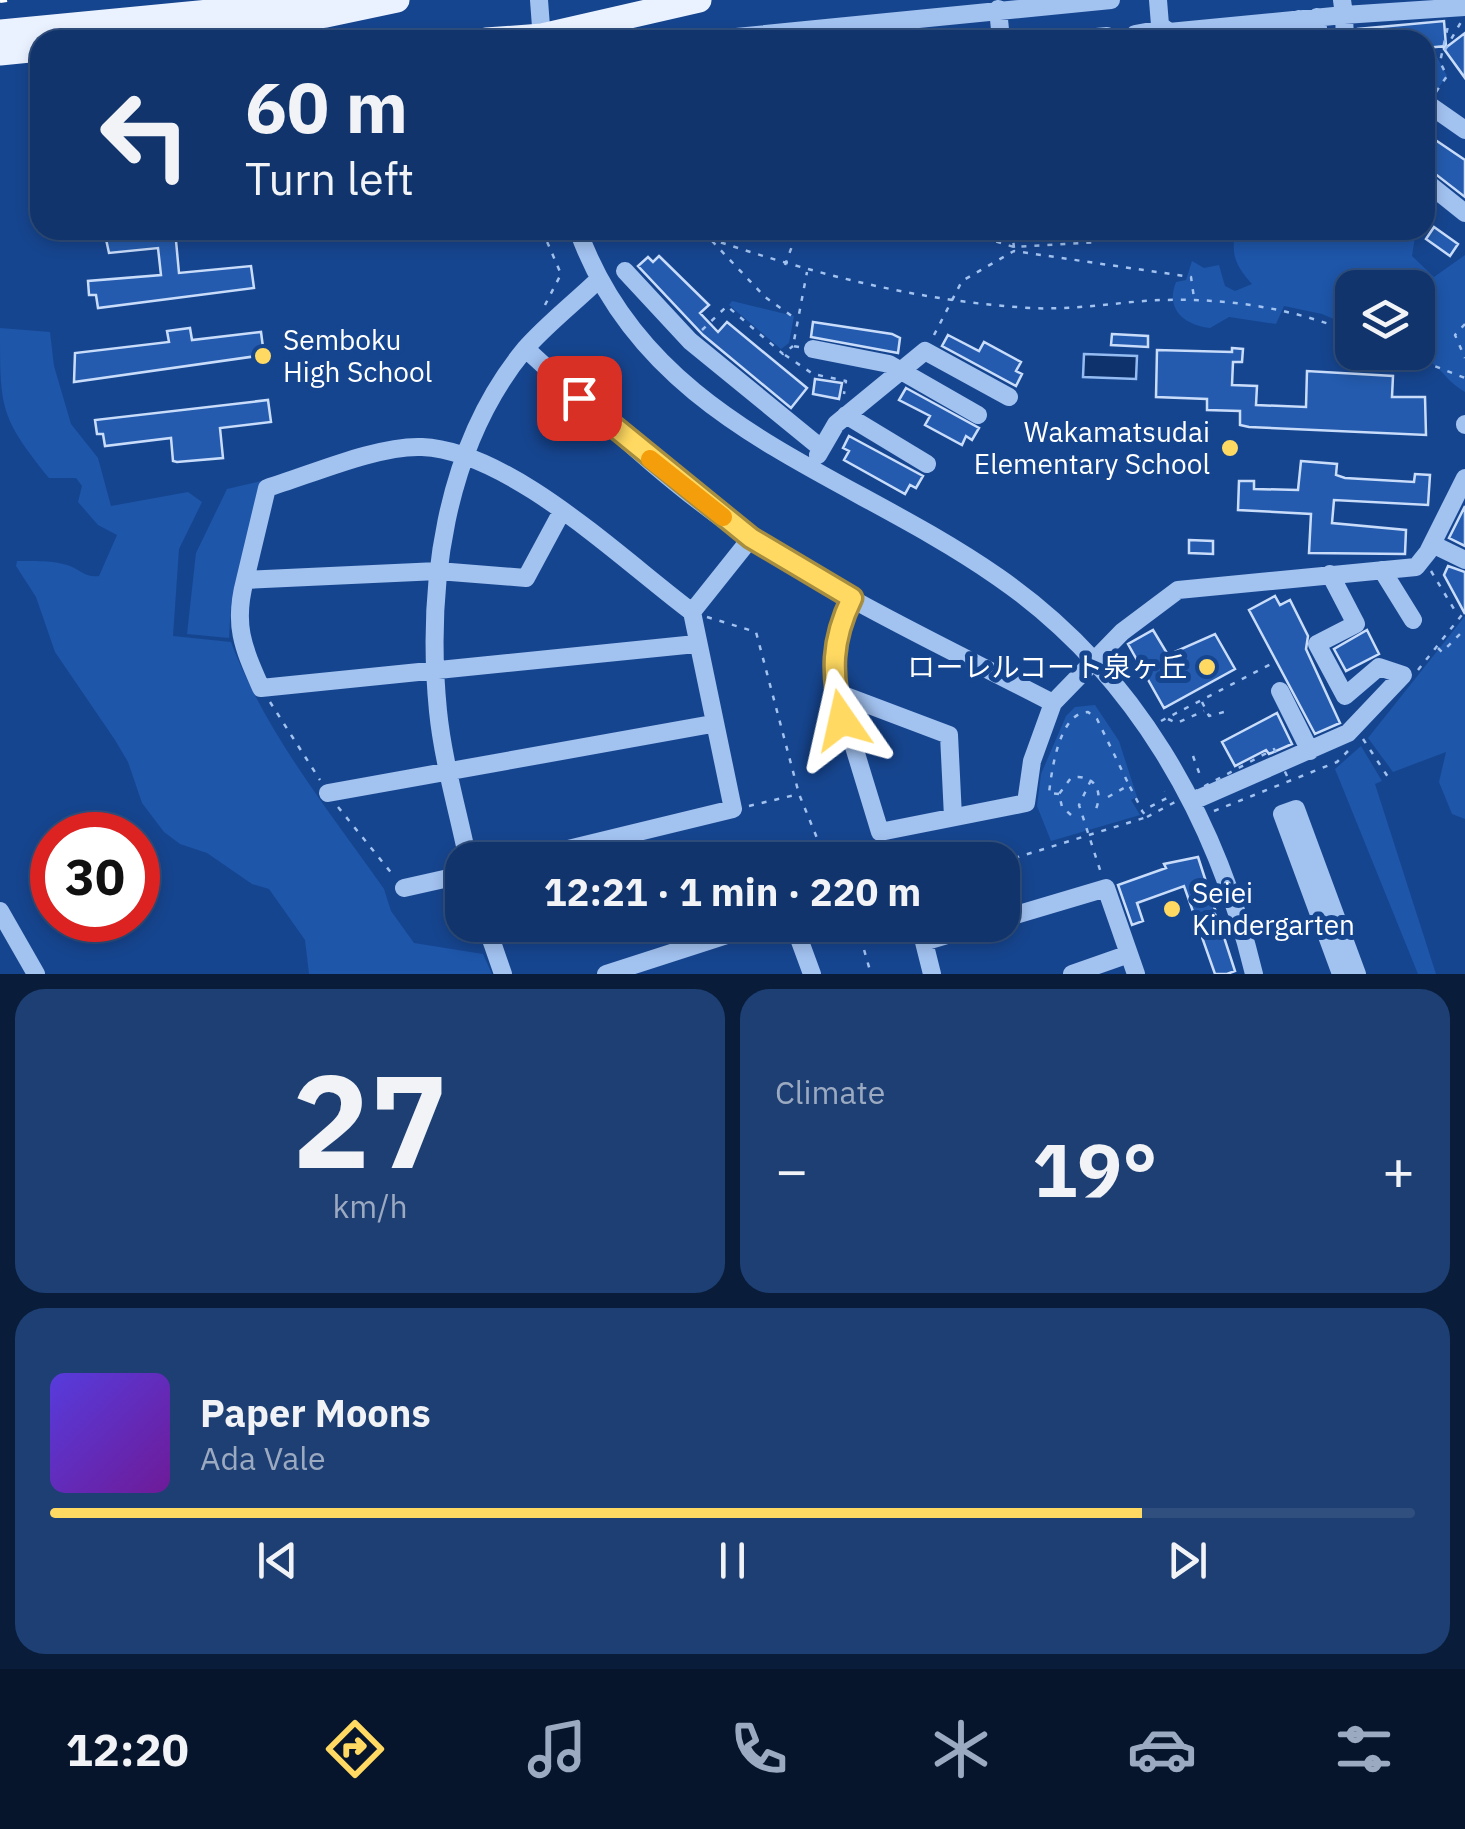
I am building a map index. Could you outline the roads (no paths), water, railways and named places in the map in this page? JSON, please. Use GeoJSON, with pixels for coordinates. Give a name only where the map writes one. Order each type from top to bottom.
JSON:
{"type":"FeatureCollection","features":[{"type":"Feature","properties":{"kind":"main road"},"geometry":{"type":"LineString","coordinates":[[0,32],[334,0]]}},
{"type":"Feature","properties":{"kind":"main road"},"geometry":{"type":"LineString","coordinates":[[208,30],[326,15],[397,0]]}},
{"type":"Feature","properties":{"kind":"main road"},"geometry":{"type":"LineString","coordinates":[[541,23],[699,0]]}},
{"type":"Feature","properties":{"kind":"main road"},"geometry":{"type":"LineString","coordinates":[[0,56],[30,51]]}},
{"type":"Feature","properties":{"kind":"main road"},"geometry":{"type":"LineString","coordinates":[[0,56],[30,58]]}},
{"type":"Feature","properties":{"kind":"street"},"geometry":{"type":"LineString","coordinates":[[828,30],[998,9],[1112,0]]}},
{"type":"Feature","properties":{"kind":"street"},"geometry":{"type":"LineString","coordinates":[[1158,0],[1162,29]]}},
{"type":"Feature","properties":{"kind":"street"},"geometry":{"type":"LineString","coordinates":[[1157,30],[1308,18],[1343,8],[1465,7]]}},
{"type":"Feature","properties":{"kind":"street"},"geometry":{"type":"LineString","coordinates":[[998,9],[1000,30]]}},
{"type":"Feature","properties":{"kind":"street"},"geometry":{"type":"LineString","coordinates":[[1304,30],[1308,18]]}},
{"type":"Feature","properties":{"kind":"street"},"geometry":{"type":"LineString","coordinates":[[1308,18],[1314,30]]}},
{"type":"Feature","properties":{"kind":"street"},"geometry":{"type":"LineString","coordinates":[[1435,109],[1465,130]]}},
{"type":"Feature","properties":{"kind":"street"},"geometry":{"type":"LineString","coordinates":[[1435,189],[1465,213]]}},
{"type":"Feature","properties":{"kind":"street"},"geometry":{"type":"LineString","coordinates":[[582,240],[597,281],[654,356],[682,384],[754,437],[1000,578],[1093,661],[1199,794],[1254,974]]}},
{"type":"Feature","properties":{"kind":"street"},"geometry":{"type":"LineString","coordinates":[[625,271],[690,341],[822,448]]}},
{"type":"Feature","properties":{"kind":"street"},"geometry":{"type":"LineString","coordinates":[[464,842],[438,712],[436,670],[438,571],[453,491],[466,454],[498,389],[526,349],[597,281]]}},
{"type":"Feature","properties":{"kind":"street"},"geometry":{"type":"LineString","coordinates":[[526,349],[645,455],[751,538],[852,598],[1054,704]]}},
{"type":"Feature","properties":{"kind":"street"},"geometry":{"type":"LineString","coordinates":[[813,349],[902,370],[978,415]]}},
{"type":"Feature","properties":{"kind":"street"},"geometry":{"type":"LineString","coordinates":[[810,469],[846,416],[925,351],[1009,397]]}},
{"type":"Feature","properties":{"kind":"street"},"geometry":{"type":"LineString","coordinates":[[682,384],[707,356]]}},
{"type":"Feature","properties":{"kind":"street"},"geometry":{"type":"LineString","coordinates":[[846,416],[927,464]]}},
{"type":"Feature","properties":{"kind":"street"},"geometry":{"type":"LineString","coordinates":[[692,612],[519,478],[466,454],[419,446],[266,488],[236,612],[244,649],[262,688],[696,644]]}},
{"type":"Feature","properties":{"kind":"street"},"geometry":{"type":"LineString","coordinates":[[852,598],[833,649],[835,692],[880,832],[1026,803],[1032,761],[1054,704],[1153,605],[1178,590],[1420,563],[1465,478]]}},
{"type":"Feature","properties":{"kind":"street"},"geometry":{"type":"LineString","coordinates":[[245,580],[438,571],[526,578],[561,513]]}},
{"type":"Feature","properties":{"kind":"street"},"geometry":{"type":"LineString","coordinates":[[597,842],[734,809],[712,724],[692,612],[751,538]]}},
{"type":"Feature","properties":{"kind":"street"},"geometry":{"type":"LineString","coordinates":[[1432,544],[1465,560]]}},
{"type":"Feature","properties":{"kind":"street"},"geometry":{"type":"LineString","coordinates":[[1382,570],[1413,620]]}},
{"type":"Feature","properties":{"kind":"street"},"geometry":{"type":"LineString","coordinates":[[1199,794],[1348,734],[1402,675],[1379,667],[1345,696],[1318,644],[1356,624],[1330,574]]}},
{"type":"Feature","properties":{"kind":"street"},"geometry":{"type":"LineString","coordinates":[[1280,691],[1310,750]]}},
{"type":"Feature","properties":{"kind":"street"},"geometry":{"type":"LineString","coordinates":[[835,692],[949,735],[952,817]]}},
{"type":"Feature","properties":{"kind":"street"},"geometry":{"type":"LineString","coordinates":[[328,792],[712,724]]}},
{"type":"Feature","properties":{"kind":"street"},"geometry":{"type":"LineString","coordinates":[[1341,974],[1282,814],[1296,809],[1357,974]]}},
{"type":"Feature","properties":{"kind":"street"},"geometry":{"type":"LineString","coordinates":[[404,888],[445,878]]}},
{"type":"Feature","properties":{"kind":"street"},"geometry":{"type":"LineString","coordinates":[[1020,913],[1106,888],[1136,974]]}},
{"type":"Feature","properties":{"kind":"street"},"geometry":{"type":"LineString","coordinates":[[0,911],[36,974]]}},
{"type":"Feature","properties":{"kind":"street"},"geometry":{"type":"LineString","coordinates":[[492,942],[503,974]]}},
{"type":"Feature","properties":{"kind":"street"},"geometry":{"type":"LineString","coordinates":[[606,974],[705,942]]}},
{"type":"Feature","properties":{"kind":"street"},"geometry":{"type":"LineString","coordinates":[[800,942],[812,974]]}},
{"type":"Feature","properties":{"kind":"street"},"geometry":{"type":"LineString","coordinates":[[924,942],[932,974]]}},
{"type":"Feature","properties":{"kind":"street"},"geometry":{"type":"LineString","coordinates":[[1072,974],[1129,954]]}},
{"type":"Feature","properties":{"kind":"railway"},"geometry":{"type":"LineString","coordinates":[[0,1],[7,0]]}},
{"type":"Feature","properties":{"kind":"place","name":"Semboku High School"},"geometry":{"type":"Point","coordinates":[263,356]}},
{"type":"Feature","properties":{"kind":"place","name":"Wakamatsudai Elementary School"},"geometry":{"type":"Point","coordinates":[1230,448]}},
{"type":"Feature","properties":{"kind":"place","name":"ローレルコート泉ヶ丘"},"geometry":{"type":"Point","coordinates":[1207,667]}},
{"type":"Feature","properties":{"kind":"place","name":"Seiei Kindergarten"},"geometry":{"type":"Point","coordinates":[1172,909]}}]}
